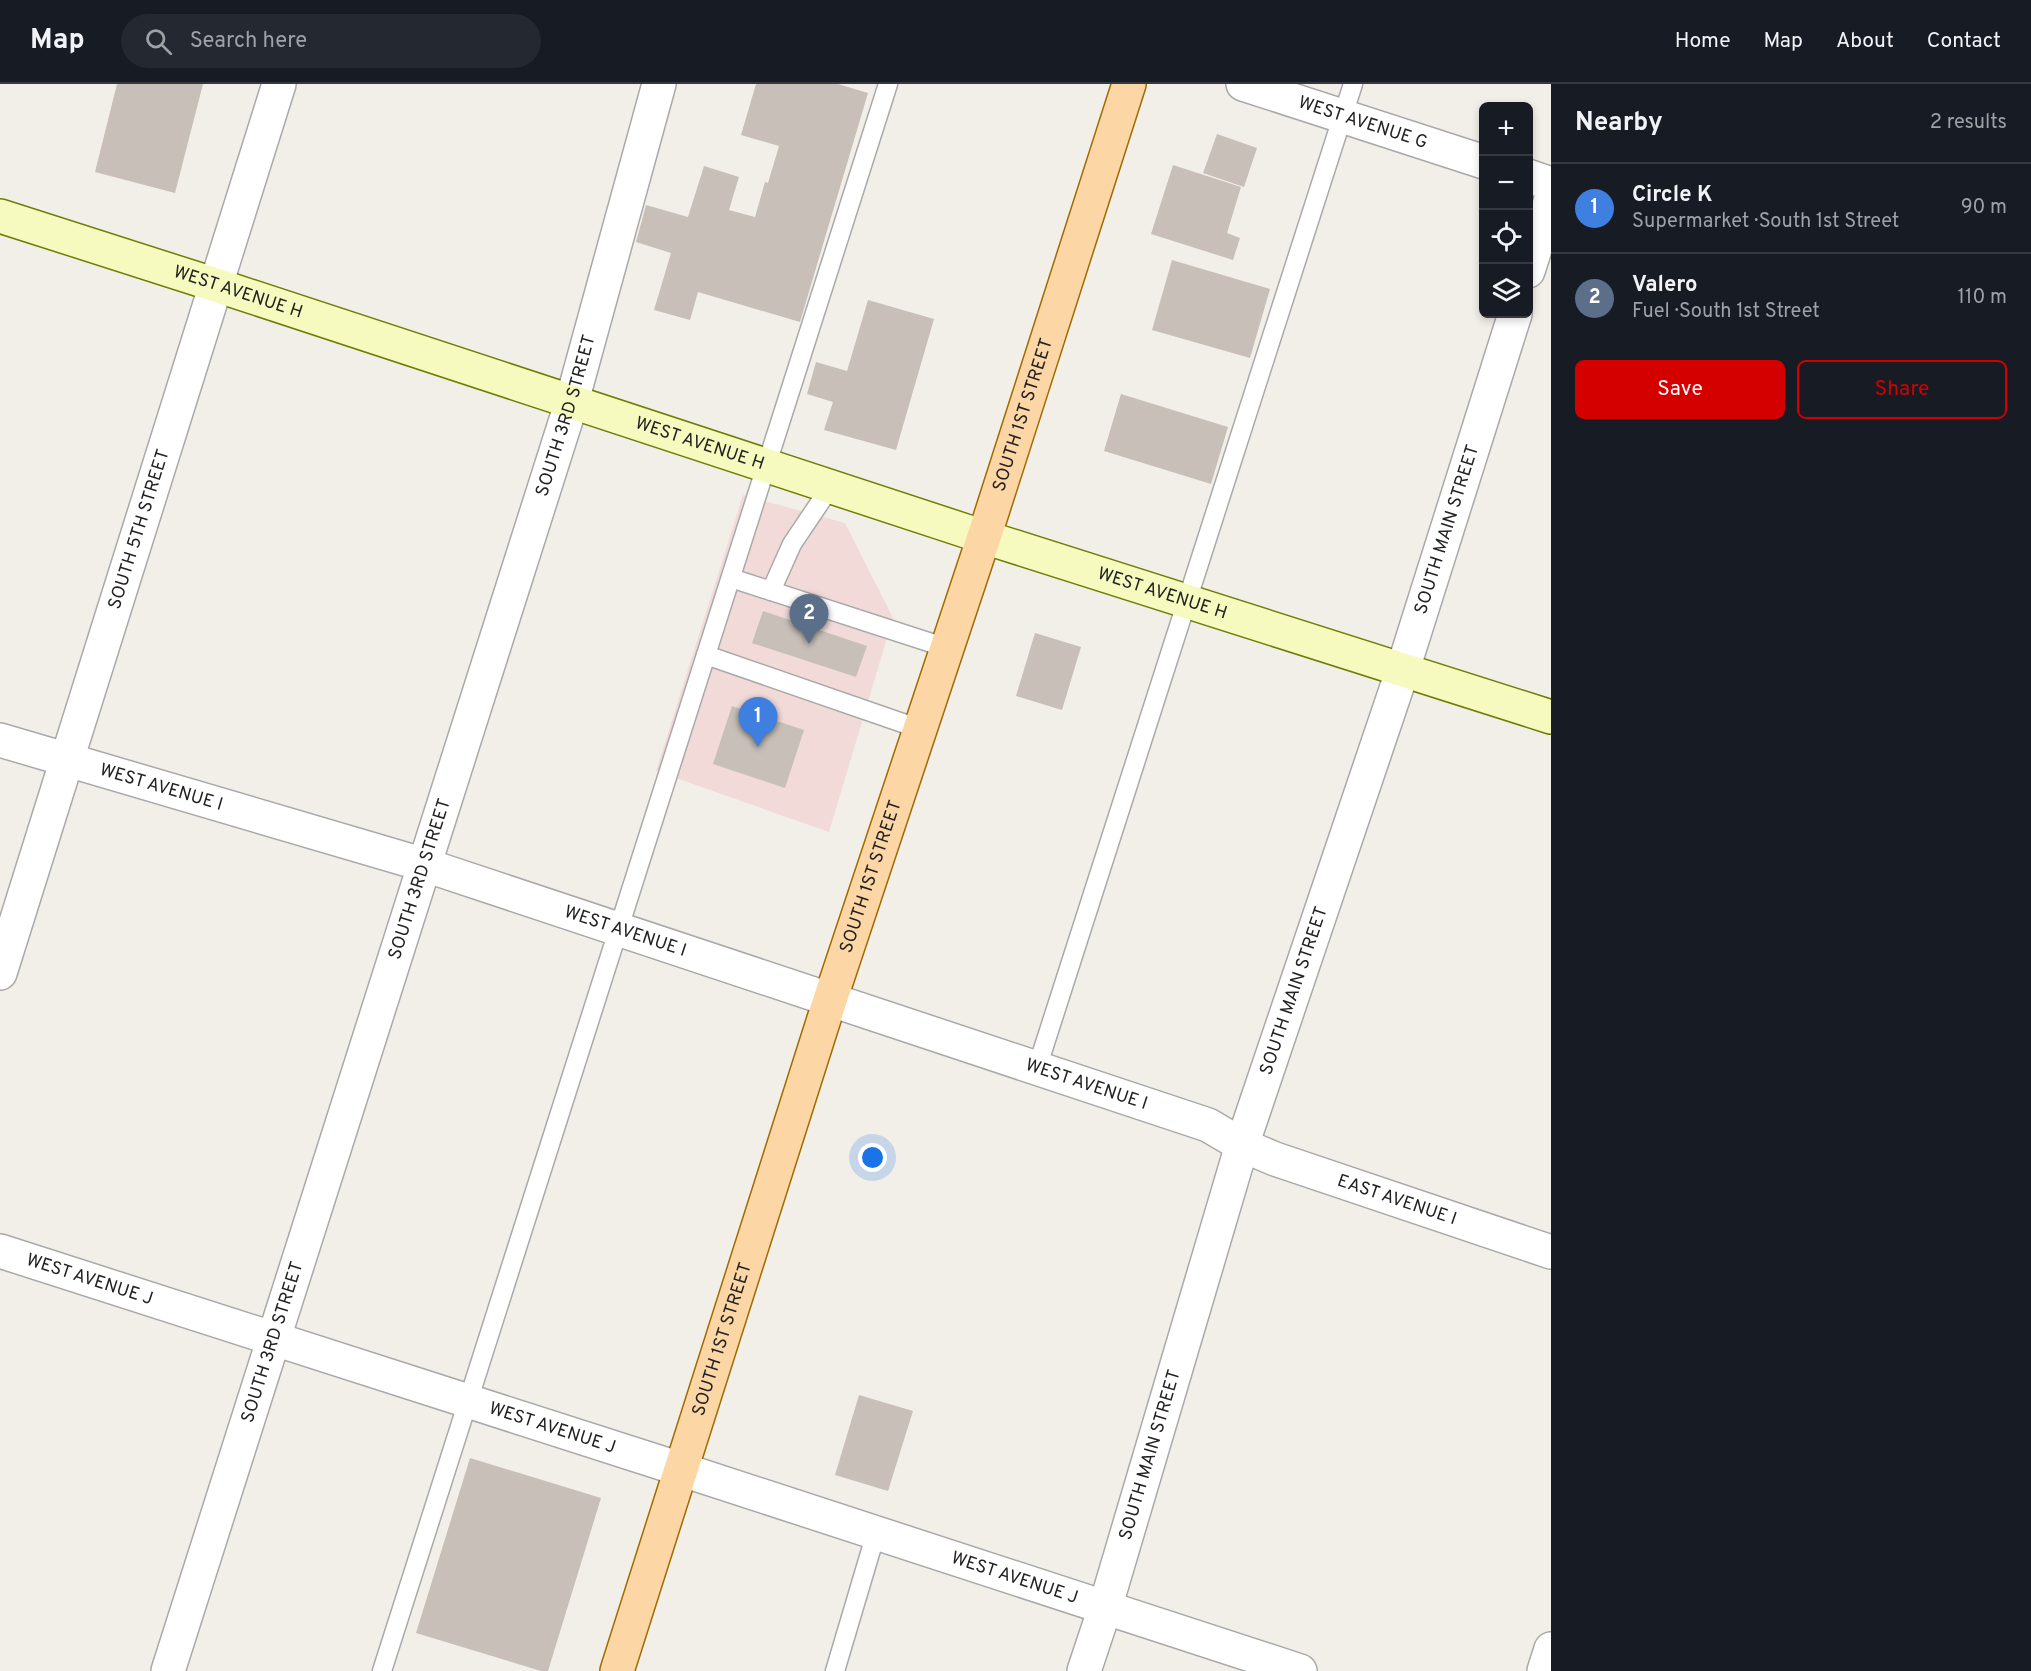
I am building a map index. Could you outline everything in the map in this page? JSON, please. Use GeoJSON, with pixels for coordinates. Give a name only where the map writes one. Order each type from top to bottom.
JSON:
{"type":"FeatureCollection","features":[{"type":"Feature","properties":{"kind":"main road","name":"SOUTH 1ST STREET"},"geometry":{"type":"LineString","coordinates":[[617,1671],[830,1000],[984,537],[1129,84]]}},
{"type":"Feature","properties":{"kind":"main road","name":"WEST AVENUE H"},"geometry":{"type":"LineString","coordinates":[[0,216],[572,400],[984,537],[1551,717]]}},
{"type":"Feature","properties":{"kind":"street","name":"SOUTH 5TH STREET"},"geometry":{"type":"LineString","coordinates":[[0,973],[279,84]]}},
{"type":"Feature","properties":{"kind":"street","name":"SOUTH 3RD STREET"},"geometry":{"type":"LineString","coordinates":[[168,1671],[572,400],[659,84]]}},
{"type":"Feature","properties":{"kind":"street","name":"WEST AVENUE G"},"geometry":{"type":"LineString","coordinates":[[1243,84],[1479,160]]}},
{"type":"Feature","properties":{"kind":"street"},"geometry":{"type":"LineString","coordinates":[[1533,178],[1551,184]]}},
{"type":"Feature","properties":{"kind":"street"},"geometry":{"type":"LineString","coordinates":[[1530,264],[1551,199]]}},
{"type":"Feature","properties":{"kind":"street","name":"SOUTH MAIN STREET"},"geometry":{"type":"LineString","coordinates":[[1084,1671],[1105,1608],[1242,1145],[1403,669],[1514,318]]}},
{"type":"Feature","properties":{"kind":"street","name":"WEST AVENUE I"},"geometry":{"type":"LineString","coordinates":[[0,740],[425,865],[1208,1125],[1242,1145]]}},
{"type":"Feature","properties":{"kind":"street","name":"EAST AVENUE I"},"geometry":{"type":"LineString","coordinates":[[1242,1145],[1275,1159],[1551,1252]]}},
{"type":"Feature","properties":{"kind":"street","name":"WEST AVENUE J"},"geometry":{"type":"LineString","coordinates":[[0,1251],[681,1469],[1300,1671]]}},
{"type":"Feature","properties":{"kind":"street"},"geometry":{"type":"LineString","coordinates":[[1544,1671],[1551,1649]]}},
{"type":"Feature","properties":{"kind":"lane"},"geometry":{"type":"LineString","coordinates":[[382,1671],[888,84]]}},
{"type":"Feature","properties":{"kind":"lane"},"geometry":{"type":"LineString","coordinates":[[1037,1068],[1353,84]]}},
{"type":"Feature","properties":{"kind":"lane"},"geometry":{"type":"LineString","coordinates":[[771,591],[792,544],[831,486]]}},
{"type":"Feature","properties":{"kind":"lane"},"geometry":{"type":"LineString","coordinates":[[731,578],[947,648]]}},
{"type":"Feature","properties":{"kind":"lane"},"geometry":{"type":"LineString","coordinates":[[706,655],[920,729]]}},
{"type":"Feature","properties":{"kind":"lane"},"geometry":{"type":"LineString","coordinates":[[835,1671],[876,1533]]}},
{"type":"Feature","properties":{"kind":"shaded area"},"geometry":{"type":"Polygon","coordinates":[[[743,495],[845,523],[893,618],[829,832],[656,771],[743,495]]]}},
{"type":"Feature","properties":{"kind":"building"},"geometry":{"type":"Polygon","coordinates":[[[117,84],[203,84],[175,193],[95,172],[117,84]]]}},
{"type":"Feature","properties":{"kind":"building"},"geometry":{"type":"Polygon","coordinates":[[[756,84],[838,84],[868,93],[800,322],[698,292],[690,320],[654,310],[671,253],[636,242],[646,205],[688,217],[704,166],[739,177],[729,210],[755,217],[779,146],[741,135],[756,84]]]}},
{"type":"Feature","properties":{"kind":"building"},"geometry":{"type":"Polygon","coordinates":[[[1217,134],[1257,148],[1244,187],[1203,173],[1217,134]]]}},
{"type":"Feature","properties":{"kind":"building"},"geometry":{"type":"Polygon","coordinates":[[[1173,165],[1241,187],[1227,233],[1240,238],[1233,260],[1151,234],[1173,165]]]}},
{"type":"Feature","properties":{"kind":"building"},"geometry":{"type":"Polygon","coordinates":[[[1172,260],[1270,289],[1250,358],[1152,330],[1172,260]]]}},
{"type":"Feature","properties":{"kind":"building"},"geometry":{"type":"Polygon","coordinates":[[[868,300],[934,319],[896,450],[824,430],[833,402],[807,394],[816,362],[847,371],[868,300]]]}},
{"type":"Feature","properties":{"kind":"building"},"geometry":{"type":"Polygon","coordinates":[[[1121,394],[1228,427],[1211,484],[1104,451],[1121,394]]]}},
{"type":"Feature","properties":{"kind":"building"},"geometry":{"type":"Polygon","coordinates":[[[763,611],[867,646],[856,677],[752,643],[763,611]]]}},
{"type":"Feature","properties":{"kind":"building"},"geometry":{"type":"Polygon","coordinates":[[[1035,633],[1081,647],[1062,710],[1016,696],[1035,633]]]}},
{"type":"Feature","properties":{"kind":"building"},"geometry":{"type":"Polygon","coordinates":[[[732,706],[804,730],[785,788],[713,764],[732,706]]]}},
{"type":"Feature","properties":{"kind":"building"},"geometry":{"type":"Polygon","coordinates":[[[859,1395],[913,1411],[888,1491],[835,1475],[859,1395]]]}},
{"type":"Feature","properties":{"kind":"building"},"geometry":{"type":"Polygon","coordinates":[[[470,1458],[601,1498],[548,1671],[541,1671],[416,1633],[470,1458]]]}},
{"type":"Feature","properties":{"kind":"place","name":"Valero"},"geometry":{"type":"Point","coordinates":[809,644]}},
{"type":"Feature","properties":{"kind":"place","name":"Circle K"},"geometry":{"type":"Point","coordinates":[758,747]}}]}
